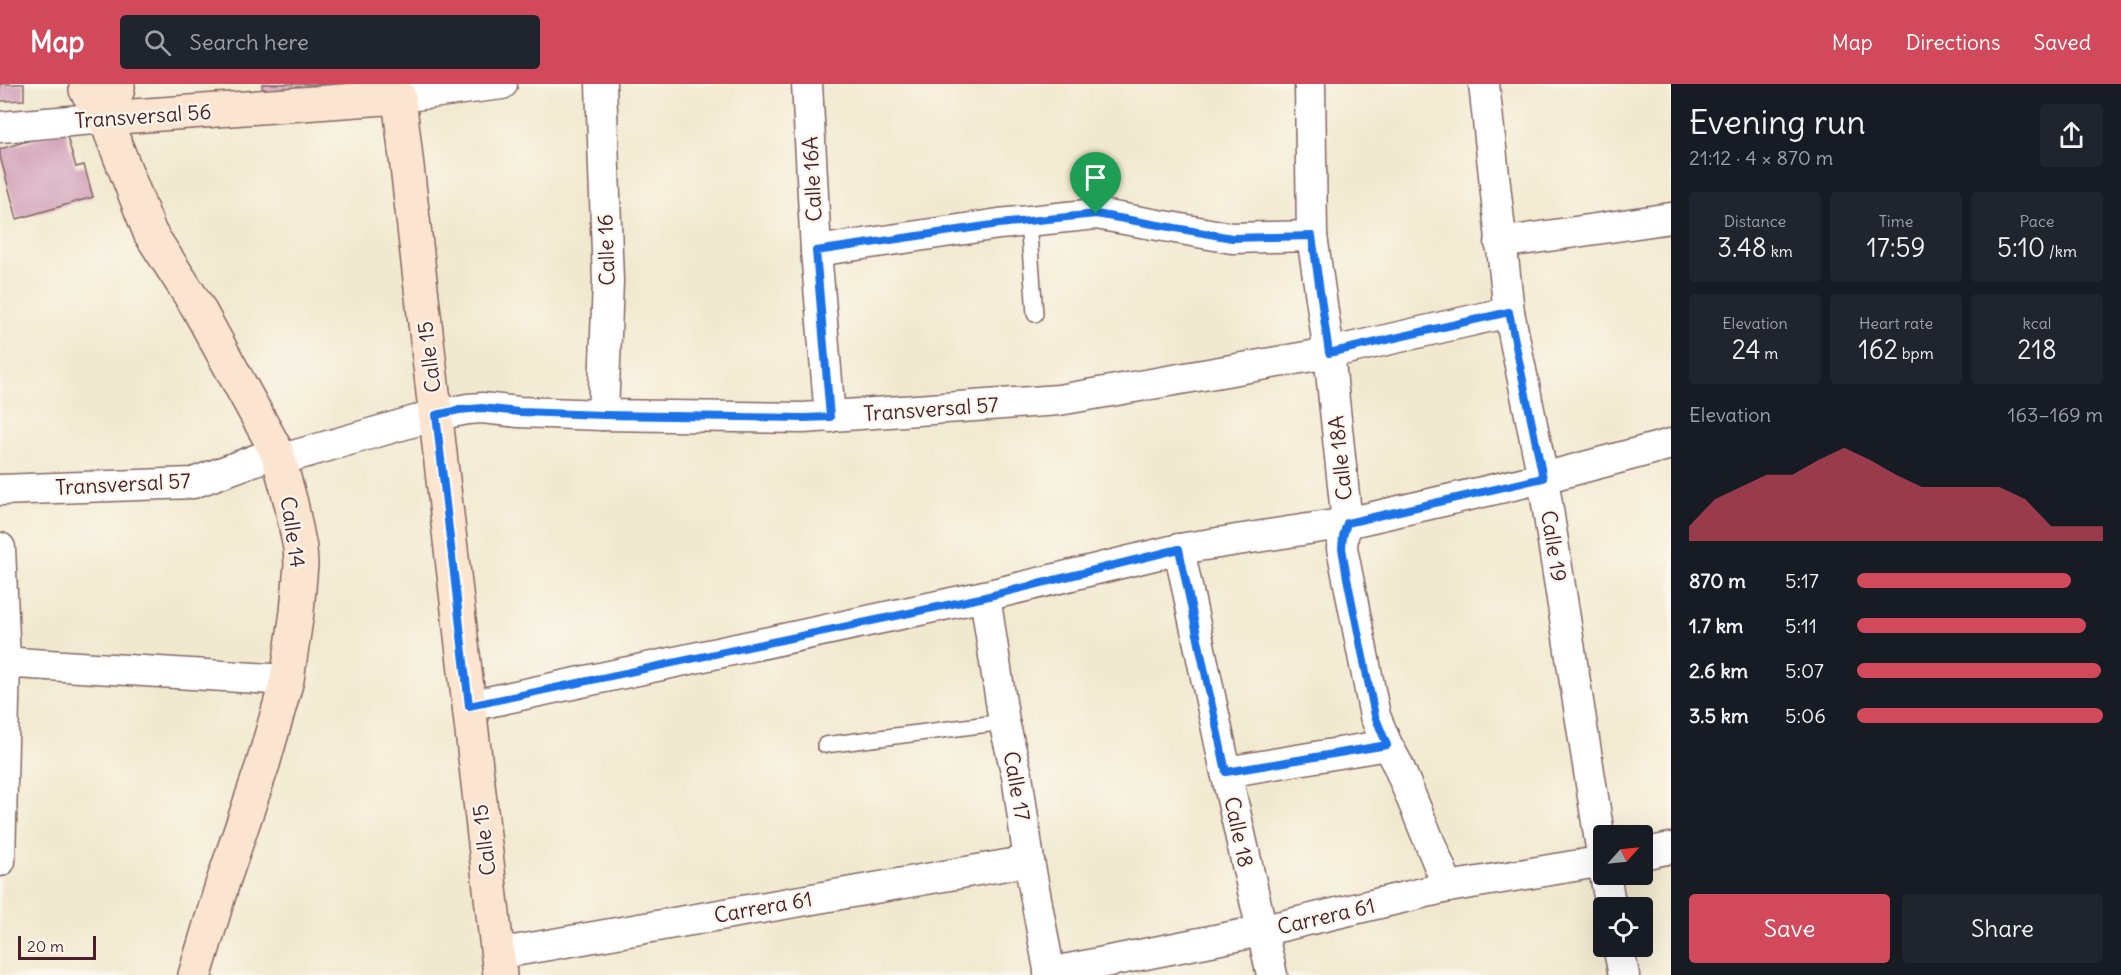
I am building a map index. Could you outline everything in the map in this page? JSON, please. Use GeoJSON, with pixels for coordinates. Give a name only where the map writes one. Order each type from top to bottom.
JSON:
{"type":"FeatureCollection","features":[{"type":"Feature","properties":{"kind":"street","name":"Calle 14"},"geometry":{"type":"LineString","coordinates":[[86,84],[86,90],[105,118],[150,233],[197,306],[278,456],[291,503],[301,564],[287,680],[263,764],[222,885],[195,975]]}},
{"type":"Feature","properties":{"kind":"street"},"geometry":{"type":"LineString","coordinates":[[105,118],[118,84]]}},
{"type":"Feature","properties":{"kind":"street","name":"Transversal 56"},"geometry":{"type":"LineString","coordinates":[[0,127],[399,97],[502,84]]}},
{"type":"Feature","properties":{"kind":"street","name":"Calle 16"},"geometry":{"type":"LineString","coordinates":[[601,84],[608,281],[603,415]]}},
{"type":"Feature","properties":{"kind":"street","name":"Calle 16A"},"geometry":{"type":"LineString","coordinates":[[807,84],[816,251],[830,417]]}},
{"type":"Feature","properties":{"kind":"street","name":"Calle 18A"},"geometry":{"type":"LineString","coordinates":[[1310,84],[1312,236],[1329,353],[1347,523],[1342,548],[1347,578],[1375,716],[1398,765],[1448,887]]}},
{"type":"Feature","properties":{"kind":"street","name":"Calle 19"},"geometry":{"type":"LineString","coordinates":[[1484,84],[1509,312],[1543,478],[1598,825]]}},
{"type":"Feature","properties":{"kind":"street","name":"Calle 15"},"geometry":{"type":"LineString","coordinates":[[399,97],[499,964]]}},
{"type":"Feature","properties":{"kind":"street"},"geometry":{"type":"LineString","coordinates":[[816,251],[1028,220],[1096,214],[1232,238],[1312,236]]}},
{"type":"Feature","properties":{"kind":"street"},"geometry":{"type":"LineString","coordinates":[[1500,243],[1671,218]]}},
{"type":"Feature","properties":{"kind":"street","name":"Transversal 57"},"geometry":{"type":"LineString","coordinates":[[0,490],[193,483],[278,456],[436,415],[482,408],[519,412],[603,415],[804,418],[1059,400],[1329,353],[1509,312]]}},
{"type":"Feature","properties":{"kind":"street"},"geometry":{"type":"LineString","coordinates":[[469,706],[985,597],[1179,549],[1347,523],[1543,478],[1671,444]]}},
{"type":"Feature","properties":{"kind":"street"},"geometry":{"type":"LineString","coordinates":[[0,548],[2,662],[0,861]]}},
{"type":"Feature","properties":{"kind":"street","name":"Calle 18"},"geometry":{"type":"LineString","coordinates":[[1179,549],[1272,975]]}},
{"type":"Feature","properties":{"kind":"street","name":"Calle 17"},"geometry":{"type":"LineString","coordinates":[[985,597],[1004,722],[1017,775],[1029,861],[1049,974]]}},
{"type":"Feature","properties":{"kind":"street"},"geometry":{"type":"LineString","coordinates":[[2,662],[287,680]]}},
{"type":"Feature","properties":{"kind":"street"},"geometry":{"type":"LineString","coordinates":[[1226,772],[1387,745]]}},
{"type":"Feature","properties":{"kind":"street"},"geometry":{"type":"LineString","coordinates":[[1653,852],[1671,848]]}},
{"type":"Feature","properties":{"kind":"street","name":"Carrera 61"},"geometry":{"type":"LineString","coordinates":[[499,964],[1029,861]]}},
{"type":"Feature","properties":{"kind":"street","name":"Carrera 61"},"geometry":{"type":"LineString","coordinates":[[1049,974],[1261,931],[1448,887],[1593,867]]}},
{"type":"Feature","properties":{"kind":"street"},"geometry":{"type":"LineString","coordinates":[[1620,957],[1624,975]]}},
{"type":"Feature","properties":{"kind":"lane"},"geometry":{"type":"LineString","coordinates":[[1028,220],[1035,314]]}},
{"type":"Feature","properties":{"kind":"lane"},"geometry":{"type":"LineString","coordinates":[[825,745],[1004,722]]}},
{"type":"Feature","properties":{"kind":"building"},"geometry":{"type":"Polygon","coordinates":[[[0,84],[24,84],[24,100],[0,101],[0,84]]]}},
{"type":"Feature","properties":{"kind":"building"},"geometry":{"type":"Polygon","coordinates":[[[262,84],[342,84],[342,88],[263,93],[262,84]]]}},
{"type":"Feature","properties":{"kind":"building"},"geometry":{"type":"Polygon","coordinates":[[[65,130],[76,167],[84,165],[93,197],[17,219],[0,149],[65,130]]]}},
{"type":"Feature","properties":{"kind":"route"},"geometry":{"type":"LineString","coordinates":[[1096,214],[1232,238],[1312,236],[1329,353],[1509,312],[1543,478],[1347,523],[1343,536],[1342,548],[1347,578],[1375,716],[1387,745],[1226,772],[1179,549],[985,597],[469,706],[436,415],[482,408],[519,412],[603,415],[830,417],[816,251],[999,224],[1096,214]]}}]}
